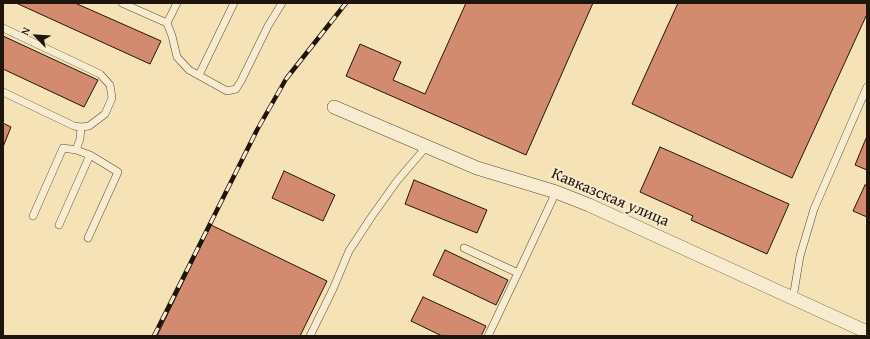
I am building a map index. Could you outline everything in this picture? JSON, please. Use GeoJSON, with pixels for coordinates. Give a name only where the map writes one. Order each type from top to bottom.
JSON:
{"type":"FeatureCollection","features":[{"type":"Feature","properties":{"kind":"street","name":"Кавказская улица"},"geometry":{"type":"LineString","coordinates":[[334,107],[477,168],[556,192],[589,204],[867,332]]}},
{"type":"Feature","properties":{"kind":"lane"},"geometry":{"type":"LineString","coordinates":[[122,3],[167,23],[177,57],[189,70],[227,91],[236,89],[268,26],[282,3]]}},
{"type":"Feature","properties":{"kind":"lane"},"geometry":{"type":"LineString","coordinates":[[167,23],[177,3]]}},
{"type":"Feature","properties":{"kind":"lane"},"geometry":{"type":"LineString","coordinates":[[199,75],[234,3]]}},
{"type":"Feature","properties":{"kind":"lane"},"geometry":{"type":"LineString","coordinates":[[3,28],[100,74],[110,85],[112,98],[104,114],[89,126],[82,127],[74,126],[3,92]]}},
{"type":"Feature","properties":{"kind":"lane"},"geometry":{"type":"LineString","coordinates":[[793,298],[800,256],[814,209],[865,96],[867,86]]}},
{"type":"Feature","properties":{"kind":"lane"},"geometry":{"type":"LineString","coordinates":[[76,150],[82,127]]}},
{"type":"Feature","properties":{"kind":"lane"},"geometry":{"type":"LineString","coordinates":[[310,336],[333,289],[349,251],[397,181],[426,147]]}},
{"type":"Feature","properties":{"kind":"lane"},"geometry":{"type":"LineString","coordinates":[[33,216],[63,148],[76,150],[90,155],[118,172],[88,238]]}},
{"type":"Feature","properties":{"kind":"lane"},"geometry":{"type":"LineString","coordinates":[[59,225],[90,155]]}},
{"type":"Feature","properties":{"kind":"lane"},"geometry":{"type":"LineString","coordinates":[[488,336],[556,192]]}},
{"type":"Feature","properties":{"kind":"lane"},"geometry":{"type":"LineString","coordinates":[[464,248],[518,273]]}},
{"type":"Feature","properties":{"kind":"building"},"geometry":{"type":"Polygon","coordinates":[[[16,3],[75,3],[161,41],[150,64],[16,3]]]}},
{"type":"Feature","properties":{"kind":"building"},"geometry":{"type":"Polygon","coordinates":[[[466,3],[593,3],[526,155],[346,76],[360,44],[401,62],[393,80],[425,94],[466,3]]]}},
{"type":"Feature","properties":{"kind":"building"},"geometry":{"type":"Polygon","coordinates":[[[678,3],[867,3],[867,14],[792,178],[632,104],[678,3]]]}},
{"type":"Feature","properties":{"kind":"building"},"geometry":{"type":"Polygon","coordinates":[[[3,36],[98,80],[84,107],[3,69],[3,36]]]}},
{"type":"Feature","properties":{"kind":"building"},"geometry":{"type":"Polygon","coordinates":[[[3,123],[11,127],[3,147],[3,123]]]}},
{"type":"Feature","properties":{"kind":"building"},"geometry":{"type":"Polygon","coordinates":[[[867,136],[867,170],[855,165],[867,136]]]}},
{"type":"Feature","properties":{"kind":"building"},"geometry":{"type":"Polygon","coordinates":[[[660,147],[789,204],[767,254],[691,220],[693,216],[640,192],[660,147]]]}},
{"type":"Feature","properties":{"kind":"building"},"geometry":{"type":"Polygon","coordinates":[[[284,171],[335,195],[323,221],[272,198],[284,171]]]}},
{"type":"Feature","properties":{"kind":"building"},"geometry":{"type":"Polygon","coordinates":[[[414,180],[487,210],[477,233],[405,204],[414,180]]]}},
{"type":"Feature","properties":{"kind":"building"},"geometry":{"type":"Polygon","coordinates":[[[865,185],[867,186],[867,217],[853,211],[865,185]]]}},
{"type":"Feature","properties":{"kind":"building"},"geometry":{"type":"Polygon","coordinates":[[[211,225],[327,281],[300,336],[157,336],[211,225]]]}},
{"type":"Feature","properties":{"kind":"building"},"geometry":{"type":"Polygon","coordinates":[[[445,250],[508,280],[496,305],[433,275],[445,250]]]}},
{"type":"Feature","properties":{"kind":"building"},"geometry":{"type":"Polygon","coordinates":[[[423,297],[486,326],[481,336],[442,336],[411,321],[423,297]]]}},
{"type":"Feature","properties":{"kind":"railway"},"geometry":{"type":"LineString","coordinates":[[154,336],[257,130],[286,79],[346,3]]}}]}
